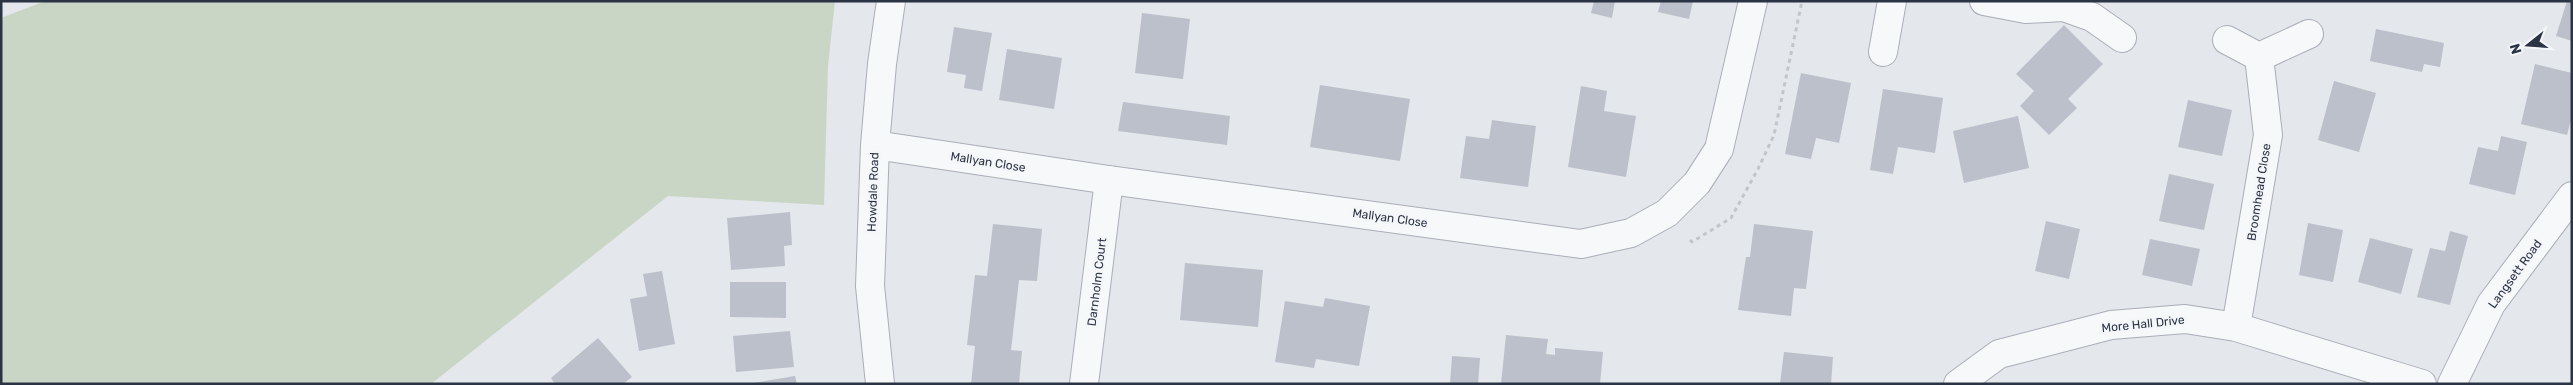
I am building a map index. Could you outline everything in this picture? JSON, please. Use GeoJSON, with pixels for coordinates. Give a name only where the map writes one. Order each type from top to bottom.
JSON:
{"type":"FeatureCollection","features":[{"type":"Feature","properties":{"kind":"street","name":"Howdale Road"},"geometry":{"type":"LineString","coordinates":[[880,384],[870,286],[875,145],[882,64],[891,1]]}},
{"type":"Feature","properties":{"kind":"street","name":"Mallyan Close"},"geometry":{"type":"LineString","coordinates":[[875,145],[1109,180],[1582,244],[1630,233],[1667,213],[1698,183],[1719,149],[1753,1]]}},
{"type":"Feature","properties":{"kind":"street"},"geometry":{"type":"LineString","coordinates":[[1883,52],[1892,1]]}},
{"type":"Feature","properties":{"kind":"street"},"geometry":{"type":"LineString","coordinates":[[1984,1],[2026,10],[2064,7],[2092,17],[2122,38]]}},
{"type":"Feature","properties":{"kind":"street"},"geometry":{"type":"LineString","coordinates":[[2227,40],[2259,57],[2309,34]]}},
{"type":"Feature","properties":{"kind":"street","name":"Broomhead Close"},"geometry":{"type":"LineString","coordinates":[[2236,327],[2268,135],[2259,57]]}},
{"type":"Feature","properties":{"kind":"street","name":"Darnholm Court"},"geometry":{"type":"LineString","coordinates":[[1084,384],[1109,180]]}},
{"type":"Feature","properties":{"kind":"street","name":"Langsett Road"},"geometry":{"type":"LineString","coordinates":[[2452,384],[2491,304],[2572,196]]}},
{"type":"Feature","properties":{"kind":"street","name":"More Hall Drive"},"geometry":{"type":"LineString","coordinates":[[1958,384],[1999,354],[2111,325],[2185,319],[2236,327],[2422,384]]}},
{"type":"Feature","properties":{"kind":"green space"},"geometry":{"type":"Polygon","coordinates":[[[45,1],[835,1],[828,66],[824,205],[668,196],[431,384],[1,384],[1,18],[45,1]]]}},
{"type":"Feature","properties":{"kind":"building"},"geometry":{"type":"Polygon","coordinates":[[[1594,1],[1615,1],[1612,18],[1591,13],[1594,1]]]}},
{"type":"Feature","properties":{"kind":"building"},"geometry":{"type":"Polygon","coordinates":[[[1661,1],[1693,1],[1689,19],[1658,12],[1661,1]]]}},
{"type":"Feature","properties":{"kind":"building"},"geometry":{"type":"Polygon","coordinates":[[[2567,1],[2572,1],[2572,41],[2556,36],[2567,1]]]}},
{"type":"Feature","properties":{"kind":"building"},"geometry":{"type":"Polygon","coordinates":[[[1142,13],[1190,19],[1183,79],[1135,73],[1142,13]]]}},
{"type":"Feature","properties":{"kind":"building"},"geometry":{"type":"Polygon","coordinates":[[[2064,25],[2103,64],[2068,99],[2077,108],[2049,135],[2020,106],[2034,91],[2016,74],[2064,25]]]}},
{"type":"Feature","properties":{"kind":"building"},"geometry":{"type":"Polygon","coordinates":[[[954,27],[992,33],[982,91],[964,88],[966,75],[947,72],[954,27]]]}},
{"type":"Feature","properties":{"kind":"building"},"geometry":{"type":"Polygon","coordinates":[[[2376,29],[2444,43],[2440,67],[2424,64],[2422,72],[2370,61],[2376,29]]]}},
{"type":"Feature","properties":{"kind":"building"},"geometry":{"type":"Polygon","coordinates":[[[1007,49],[1062,58],[1054,109],[999,100],[1007,49]]]}},
{"type":"Feature","properties":{"kind":"building"},"geometry":{"type":"Polygon","coordinates":[[[2535,64],[2572,73],[2572,116],[2567,135],[2521,124],[2535,64]]]}},
{"type":"Feature","properties":{"kind":"building"},"geometry":{"type":"Polygon","coordinates":[[[1801,73],[1851,83],[1839,143],[1816,138],[1811,159],[1785,154],[1801,73]]]}},
{"type":"Feature","properties":{"kind":"building"},"geometry":{"type":"Polygon","coordinates":[[[2334,81],[2376,93],[2359,152],[2318,140],[2334,81]]]}},
{"type":"Feature","properties":{"kind":"building"},"geometry":{"type":"Polygon","coordinates":[[[1320,85],[1410,99],[1400,161],[1310,147],[1320,85]]]}},
{"type":"Feature","properties":{"kind":"building"},"geometry":{"type":"Polygon","coordinates":[[[1581,86],[1607,91],[1604,111],[1636,116],[1626,177],[1568,167],[1581,86]]]}},
{"type":"Feature","properties":{"kind":"building"},"geometry":{"type":"Polygon","coordinates":[[[1883,89],[1943,98],[1935,153],[1898,147],[1893,174],[1870,170],[1883,89]]]}},
{"type":"Feature","properties":{"kind":"building"},"geometry":{"type":"Polygon","coordinates":[[[2188,100],[2232,110],[2222,156],[2178,147],[2188,100]]]}},
{"type":"Feature","properties":{"kind":"building"},"geometry":{"type":"Polygon","coordinates":[[[1123,102],[1230,116],[1227,145],[1118,131],[1123,102]]]}},
{"type":"Feature","properties":{"kind":"building"},"geometry":{"type":"Polygon","coordinates":[[[2018,116],[2029,168],[1964,183],[1953,131],[2018,116]]]}},
{"type":"Feature","properties":{"kind":"building"},"geometry":{"type":"Polygon","coordinates":[[[1492,120],[1536,126],[1528,187],[1460,178],[1466,136],[1489,139],[1492,120]]]}},
{"type":"Feature","properties":{"kind":"building"},"geometry":{"type":"Polygon","coordinates":[[[2501,136],[2527,142],[2515,195],[2469,184],[2478,147],[2498,151],[2501,136]]]}},
{"type":"Feature","properties":{"kind":"building"},"geometry":{"type":"Polygon","coordinates":[[[2169,174],[2214,184],[2204,230],[2159,221],[2169,174]]]}},
{"type":"Feature","properties":{"kind":"building"},"geometry":{"type":"Polygon","coordinates":[[[790,212],[792,245],[784,246],[785,266],[731,270],[727,218],[790,212]]]}},
{"type":"Feature","properties":{"kind":"building"},"geometry":{"type":"Polygon","coordinates":[[[2046,221],[2080,229],[2069,279],[2035,271],[2046,221]]]}},
{"type":"Feature","properties":{"kind":"building"},"geometry":{"type":"Polygon","coordinates":[[[2308,223],[2343,230],[2333,282],[2299,275],[2308,223]]]}},
{"type":"Feature","properties":{"kind":"building"},"geometry":{"type":"Polygon","coordinates":[[[993,224],[1042,229],[1037,281],[1019,280],[1011,350],[1022,351],[1019,384],[971,384],[975,346],[967,345],[975,275],[987,276],[993,224]]]}},
{"type":"Feature","properties":{"kind":"building"},"geometry":{"type":"Polygon","coordinates":[[[1754,224],[1813,231],[1806,289],[1794,288],[1791,316],[1738,310],[1746,257],[1750,257],[1754,224]]]}},
{"type":"Feature","properties":{"kind":"building"},"geometry":{"type":"Polygon","coordinates":[[[2450,231],[2468,236],[2450,305],[2417,297],[2430,248],[2445,251],[2450,231]]]}},
{"type":"Feature","properties":{"kind":"building"},"geometry":{"type":"Polygon","coordinates":[[[2370,238],[2413,249],[2401,294],[2358,282],[2370,238]]]}},
{"type":"Feature","properties":{"kind":"building"},"geometry":{"type":"Polygon","coordinates":[[[2150,239],[2200,249],[2192,286],[2142,275],[2150,239]]]}},
{"type":"Feature","properties":{"kind":"building"},"geometry":{"type":"Polygon","coordinates":[[[1185,263],[1263,270],[1258,327],[1180,320],[1185,263]]]}},
{"type":"Feature","properties":{"kind":"building"},"geometry":{"type":"Polygon","coordinates":[[[662,271],[675,344],[639,351],[630,299],[647,296],[643,274],[662,271]]]}},
{"type":"Feature","properties":{"kind":"building"},"geometry":{"type":"Polygon","coordinates":[[[730,282],[786,282],[786,318],[730,317],[730,282]]]}},
{"type":"Feature","properties":{"kind":"building"},"geometry":{"type":"Polygon","coordinates":[[[1325,298],[1370,306],[1359,366],[1316,359],[1314,368],[1275,362],[1285,301],[1323,307],[1325,298]]]}},
{"type":"Feature","properties":{"kind":"building"},"geometry":{"type":"Polygon","coordinates":[[[790,331],[794,367],[736,372],[733,336],[790,331]]]}},
{"type":"Feature","properties":{"kind":"building"},"geometry":{"type":"Polygon","coordinates":[[[1506,335],[1548,339],[1546,354],[1555,355],[1555,348],[1603,352],[1600,384],[1501,384],[1506,335]]]}},
{"type":"Feature","properties":{"kind":"building"},"geometry":{"type":"Polygon","coordinates":[[[598,338],[632,377],[623,384],[555,384],[551,378],[598,338]]]}},
{"type":"Feature","properties":{"kind":"building"},"geometry":{"type":"Polygon","coordinates":[[[1784,352],[1833,357],[1831,384],[1780,384],[1784,352]]]}},
{"type":"Feature","properties":{"kind":"building"},"geometry":{"type":"Polygon","coordinates":[[[1452,356],[1480,358],[1478,384],[1450,384],[1452,356]]]}},
{"type":"Feature","properties":{"kind":"building"},"geometry":{"type":"Polygon","coordinates":[[[795,376],[797,384],[753,384],[753,383],[795,376]]]}}]}
